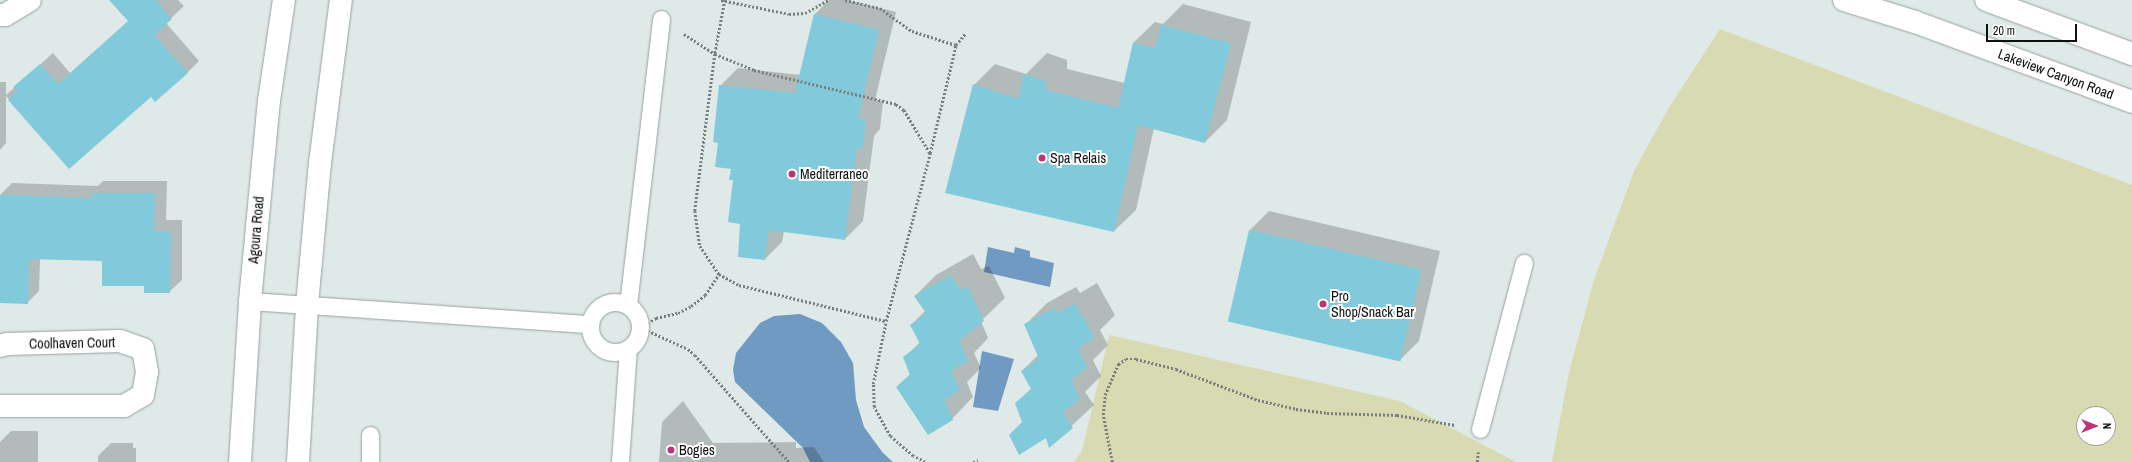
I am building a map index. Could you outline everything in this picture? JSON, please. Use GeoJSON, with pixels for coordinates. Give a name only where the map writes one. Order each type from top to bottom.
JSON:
{"type":"FeatureCollection","features":[{"type":"Feature","properties":{"kind":"main road"},"geometry":{"type":"LineString","coordinates":[[0,15],[5,15],[30,0]]}},
{"type":"Feature","properties":{"kind":"main road","name":"Agoura Road"},"geometry":{"type":"LineString","coordinates":[[240,462],[250,301],[269,102],[284,0]]}},
{"type":"Feature","properties":{"kind":"main road"},"geometry":{"type":"LineString","coordinates":[[298,462],[307,305],[320,162],[341,0]]}},
{"type":"Feature","properties":{"kind":"main road","name":"Lakeview Canyon Road"},"geometry":{"type":"LineString","coordinates":[[1844,0],[1915,22],[2132,102]]}},
{"type":"Feature","properties":{"kind":"main road"},"geometry":{"type":"LineString","coordinates":[[1986,0],[2132,54]]}},
{"type":"Feature","properties":{"kind":"main road","name":"Coolhaven Court"},"geometry":{"type":"LineString","coordinates":[[0,346],[7,344],[120,341],[143,349],[147,372],[143,394],[124,406],[0,406]]}},
{"type":"Feature","properties":{"kind":"lane"},"geometry":{"type":"LineString","coordinates":[[628,305],[661,19]]}},
{"type":"Feature","properties":{"kind":"lane"},"geometry":{"type":"LineString","coordinates":[[1480,429],[1524,263]]}},
{"type":"Feature","properties":{"kind":"lane"},"geometry":{"type":"LineString","coordinates":[[250,301],[590,324]]}},
{"type":"Feature","properties":{"kind":"lane"},"geometry":{"type":"LineString","coordinates":[[620,301],[628,305],[637,314],[640,328],[639,336],[628,349],[620,352],[605,350],[593,339],[590,324],[592,316],[603,304],[620,301]]}},
{"type":"Feature","properties":{"kind":"lane"},"geometry":{"type":"LineString","coordinates":[[620,462],[628,349]]}},
{"type":"Feature","properties":{"kind":"lane"},"geometry":{"type":"LineString","coordinates":[[370,435],[370,462]]}},
{"type":"Feature","properties":{"kind":"path"},"geometry":{"type":"LineString","coordinates":[[721,0],[789,14],[805,13],[828,0]]}},
{"type":"Feature","properties":{"kind":"path"},"geometry":{"type":"LineString","coordinates":[[725,0],[715,54],[695,211],[700,246],[719,274],[739,285],[886,321]]}},
{"type":"Feature","properties":{"kind":"path"},"geometry":{"type":"LineString","coordinates":[[845,0],[880,8],[912,31],[956,45]]}},
{"type":"Feature","properties":{"kind":"path"},"geometry":{"type":"LineString","coordinates":[[661,19],[715,54],[754,70],[896,104],[904,110],[930,153]]}},
{"type":"Feature","properties":{"kind":"path"},"geometry":{"type":"LineString","coordinates":[[925,462],[913,456],[890,436],[874,407],[873,384],[886,321],[930,153],[956,45],[965,34]]}},
{"type":"Feature","properties":{"kind":"path"},"geometry":{"type":"LineString","coordinates":[[640,328],[656,318],[678,313],[691,306],[705,295],[719,274]]}},
{"type":"Feature","properties":{"kind":"path"},"geometry":{"type":"LineString","coordinates":[[640,328],[688,349],[695,355],[789,462]]}},
{"type":"Feature","properties":{"kind":"path"},"geometry":{"type":"LineString","coordinates":[[1112,462],[1103,415],[1105,395],[1110,378],[1118,364],[1126,359],[1136,359],[1176,369],[1258,400],[1296,409],[1327,413],[1398,415],[1480,429],[1477,462]]}},
{"type":"Feature","properties":{"kind":"path"},"geometry":{"type":"LineString","coordinates":[[973,462],[978,460]]}},
{"type":"Feature","properties":{"kind":"green space"},"geometry":{"type":"Polygon","coordinates":[[[1720,29],[2132,185],[2132,462],[1552,462],[1569,372],[1594,280],[1634,171],[1668,109],[1720,29]]]}},
{"type":"Feature","properties":{"kind":"green space"},"geometry":{"type":"Polygon","coordinates":[[[1109,335],[1400,401],[1516,462],[1074,462],[1082,451],[1109,335]]]}},
{"type":"Feature","properties":{"kind":"water"},"geometry":{"type":"Polygon","coordinates":[[[988,247],[1014,253],[1015,247],[1030,251],[1030,257],[1054,263],[1050,287],[984,272],[988,247]]]}},
{"type":"Feature","properties":{"kind":"water"},"geometry":{"type":"Polygon","coordinates":[[[800,314],[822,323],[841,342],[853,363],[856,400],[864,427],[883,453],[893,462],[810,462],[803,448],[735,382],[733,370],[736,353],[760,323],[774,316],[800,314]]]}},
{"type":"Feature","properties":{"kind":"water"},"geometry":{"type":"Polygon","coordinates":[[[982,351],[1014,359],[998,411],[973,407],[982,351]]]}},
{"type":"Feature","properties":{"kind":"building"},"geometry":{"type":"Polygon","coordinates":[[[109,0],[156,0],[172,19],[154,35],[188,73],[155,102],[151,97],[69,169],[8,100],[17,91],[13,87],[40,64],[58,84],[128,21],[109,0]]]}},
{"type":"Feature","properties":{"kind":"building","name":"Mediterraneo"},"geometry":{"type":"Polygon","coordinates":[[[814,14],[879,30],[858,118],[866,119],[863,148],[857,147],[845,240],[769,230],[765,260],[738,257],[740,224],[728,222],[733,180],[729,180],[731,169],[715,167],[718,143],[713,142],[719,85],[795,93],[814,14]]]}},
{"type":"Feature","properties":{"kind":"building","name":"Spa Relais"},"geometry":{"type":"Polygon","coordinates":[[[1161,25],[1231,43],[1205,143],[1138,125],[1114,232],[945,193],[973,84],[1018,99],[1024,74],[1046,81],[1046,90],[1118,108],[1133,43],[1155,48],[1161,25]]]}},
{"type":"Feature","properties":{"kind":"building"},"geometry":{"type":"Polygon","coordinates":[[[90,193],[155,193],[154,231],[171,231],[170,293],[144,293],[144,286],[102,286],[102,261],[29,259],[28,304],[0,303],[0,195],[94,198],[90,193]]]}},
{"type":"Feature","properties":{"kind":"building","name":"Pro Shop/Snack Bar"},"geometry":{"type":"Polygon","coordinates":[[[1249,230],[1421,270],[1400,361],[1228,322],[1249,230]]]}},
{"type":"Feature","properties":{"kind":"building"},"geometry":{"type":"Polygon","coordinates":[[[951,275],[960,290],[968,287],[984,321],[959,340],[968,361],[951,371],[960,390],[944,400],[953,420],[928,435],[896,387],[910,375],[903,357],[920,344],[910,325],[926,313],[914,296],[951,275]]]}},
{"type":"Feature","properties":{"kind":"building"},"geometry":{"type":"Polygon","coordinates":[[[1075,303],[1094,337],[1078,349],[1087,367],[1071,380],[1080,399],[1063,412],[1073,428],[1049,448],[1046,438],[1019,455],[1009,435],[1022,422],[1015,403],[1031,389],[1021,371],[1039,359],[1024,324],[1055,308],[1058,313],[1075,303]]]}},
{"type":"Feature","properties":{"kind":"place","name":"Spa Relais"},"geometry":{"type":"Point","coordinates":[1042,158]}},
{"type":"Feature","properties":{"kind":"place","name":"Mediterraneo"},"geometry":{"type":"Point","coordinates":[792,174]}},
{"type":"Feature","properties":{"kind":"place","name":"Pro Shop/Snack Bar"},"geometry":{"type":"Point","coordinates":[1323,304]}},
{"type":"Feature","properties":{"kind":"place","name":"Bogies"},"geometry":{"type":"Point","coordinates":[671,450]}}]}
